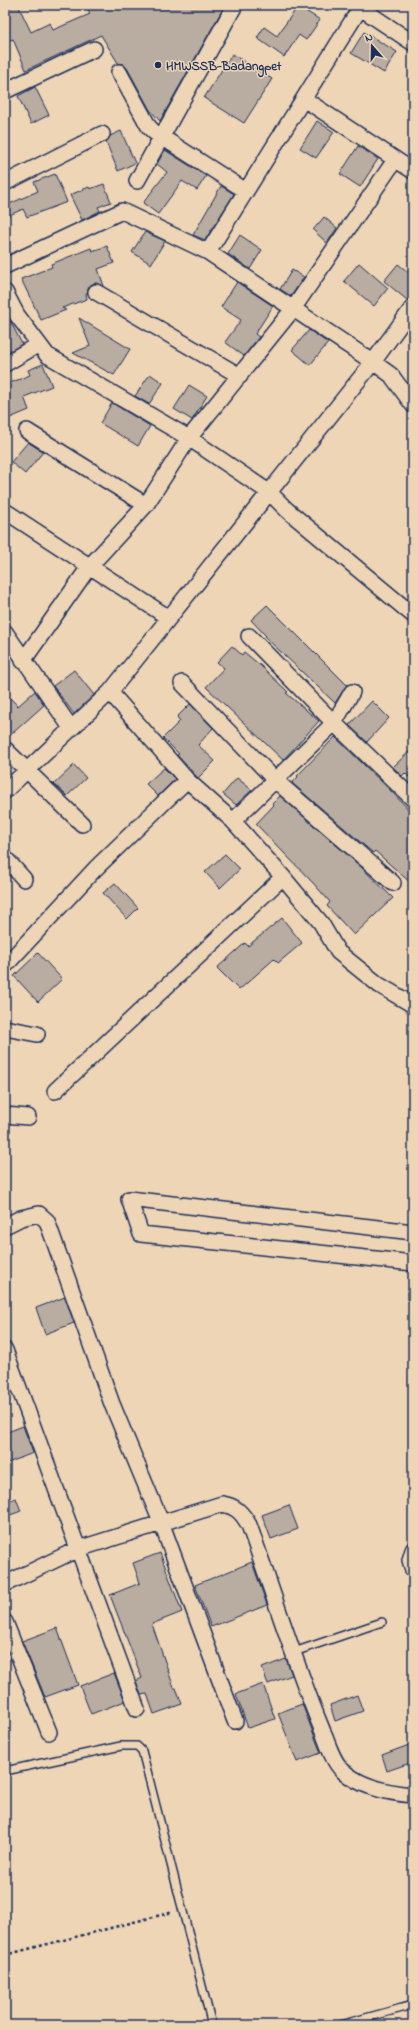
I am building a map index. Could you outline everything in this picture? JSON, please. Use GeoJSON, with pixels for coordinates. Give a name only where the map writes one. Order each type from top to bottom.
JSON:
{"type":"FeatureCollection","features":[{"type":"Feature","properties":{"kind":"street"},"geometry":{"type":"LineString","coordinates":[[137,180],[235,5]]}},
{"type":"Feature","properties":{"kind":"street"},"geometry":{"type":"LineString","coordinates":[[208,252],[304,99],[360,6],[413,43]]}},
{"type":"Feature","properties":{"kind":"street"},"geometry":{"type":"LineString","coordinates":[[5,91],[94,49]]}},
{"type":"Feature","properties":{"kind":"street"},"geometry":{"type":"LineString","coordinates":[[119,72],[149,127],[161,137],[246,191]]}},
{"type":"Feature","properties":{"kind":"street"},"geometry":{"type":"LineString","coordinates":[[304,99],[413,171]]}},
{"type":"Feature","properties":{"kind":"street"},"geometry":{"type":"LineString","coordinates":[[5,183],[102,134]]}},
{"type":"Feature","properties":{"kind":"street"},"geometry":{"type":"LineString","coordinates":[[23,660],[90,567],[146,504],[189,438],[293,309],[395,160]]}},
{"type":"Feature","properties":{"kind":"street"},"geometry":{"type":"LineString","coordinates":[[5,266],[122,211],[208,252],[391,375],[413,405]]}},
{"type":"Feature","properties":{"kind":"street"},"geometry":{"type":"LineString","coordinates":[[5,292],[17,315],[47,355],[189,438],[270,492],[287,510],[413,615]]}},
{"type":"Feature","properties":{"kind":"street"},"geometry":{"type":"LineString","coordinates":[[96,292],[240,376]]}},
{"type":"Feature","properties":{"kind":"street"},"geometry":{"type":"LineString","coordinates":[[5,791],[110,692],[373,362],[413,307]]}},
{"type":"Feature","properties":{"kind":"street"},"geometry":{"type":"LineString","coordinates":[[5,364],[39,344]]}},
{"type":"Feature","properties":{"kind":"street"},"geometry":{"type":"LineString","coordinates":[[27,431],[146,504]]}},
{"type":"Feature","properties":{"kind":"street"},"geometry":{"type":"LineString","coordinates":[[5,511],[169,618]]}},
{"type":"Feature","properties":{"kind":"street"},"geometry":{"type":"LineString","coordinates":[[5,632],[71,728]]}},
{"type":"Feature","properties":{"kind":"street"},"geometry":{"type":"LineString","coordinates":[[249,636],[334,723],[413,799]]}},
{"type":"Feature","properties":{"kind":"street"},"geometry":{"type":"LineString","coordinates":[[182,683],[275,780],[393,883]]}},
{"type":"Feature","properties":{"kind":"street"},"geometry":{"type":"LineString","coordinates":[[110,692],[187,780],[233,821],[283,877],[321,924],[338,952],[379,985],[413,1005]]}},
{"type":"Feature","properties":{"kind":"street"},"geometry":{"type":"LineString","coordinates":[[233,821],[334,723],[352,692]]}},
{"type":"Feature","properties":{"kind":"street"},"geometry":{"type":"LineString","coordinates":[[5,749],[82,824]]}},
{"type":"Feature","properties":{"kind":"street"},"geometry":{"type":"LineString","coordinates":[[5,966],[95,869],[187,780]]}},
{"type":"Feature","properties":{"kind":"street"},"geometry":{"type":"LineString","coordinates":[[5,858],[24,879]]}},
{"type":"Feature","properties":{"kind":"street"},"geometry":{"type":"LineString","coordinates":[[55,1091],[283,877]]}},
{"type":"Feature","properties":{"kind":"street"},"geometry":{"type":"LineString","coordinates":[[5,1028],[37,1034]]}},
{"type":"Feature","properties":{"kind":"street"},"geometry":{"type":"LineString","coordinates":[[5,1115],[28,1117]]}},
{"type":"Feature","properties":{"kind":"street"},"geometry":{"type":"LineString","coordinates":[[413,1232],[128,1199],[141,1234],[413,1263]]}},
{"type":"Feature","properties":{"kind":"street"},"geometry":{"type":"LineString","coordinates":[[5,1226],[21,1218],[39,1214],[47,1221],[112,1404],[161,1522],[236,1721]]}},
{"type":"Feature","properties":{"kind":"street"},"geometry":{"type":"LineString","coordinates":[[5,1350],[137,1709]]}},
{"type":"Feature","properties":{"kind":"street"},"geometry":{"type":"LineString","coordinates":[[5,1584],[78,1549],[222,1504],[232,1506],[242,1512],[249,1525],[315,1712],[332,1754],[342,1770],[356,1780],[392,1793],[413,1795]]}},
{"type":"Feature","properties":{"kind":"street"},"geometry":{"type":"LineString","coordinates":[[413,1550],[410,1560],[413,1570]]}},
{"type":"Feature","properties":{"kind":"street"},"geometry":{"type":"LineString","coordinates":[[5,1622],[49,1732]]}},
{"type":"Feature","properties":{"kind":"lane"},"geometry":{"type":"LineString","coordinates":[[294,1652],[382,1622]]}},
{"type":"Feature","properties":{"kind":"lane"},"geometry":{"type":"LineString","coordinates":[[5,1771],[121,1746],[137,1746],[142,1750],[212,2025]]}},
{"type":"Feature","properties":{"kind":"lane"},"geometry":{"type":"LineString","coordinates":[[340,2025],[413,2005]]}},
{"type":"Feature","properties":{"kind":"path"},"geometry":{"type":"LineString","coordinates":[[5,1955],[183,1909]]}},
{"type":"Feature","properties":{"kind":"building","name":"HMWSSB-Badangpet"},"geometry":{"type":"Polygon","coordinates":[[[5,5],[18,5],[31,32],[50,23],[53,30],[90,14],[86,5],[225,5],[160,121],[150,110],[127,68],[123,64],[118,63],[101,35],[26,70],[13,39],[5,42],[5,5]]]}},
{"type":"Feature","properties":{"kind":"building"},"geometry":{"type":"Polygon","coordinates":[[[298,6],[320,20],[306,40],[299,35],[284,57],[257,38],[264,27],[277,36],[298,6]]]}},
{"type":"Feature","properties":{"kind":"building"},"geometry":{"type":"Polygon","coordinates":[[[364,32],[397,52],[384,73],[351,53],[364,32]]]}},
{"type":"Feature","properties":{"kind":"building"},"geometry":{"type":"Polygon","coordinates":[[[232,54],[272,79],[244,123],[204,98],[232,54]]]}},
{"type":"Feature","properties":{"kind":"building"},"geometry":{"type":"Polygon","coordinates":[[[35,87],[49,115],[31,124],[18,96],[35,87]]]}},
{"type":"Feature","properties":{"kind":"building"},"geometry":{"type":"Polygon","coordinates":[[[317,121],[334,132],[316,158],[300,148],[317,121]]]}},
{"type":"Feature","properties":{"kind":"building"},"geometry":{"type":"Polygon","coordinates":[[[121,131],[135,163],[118,171],[106,142],[110,136],[121,131]]]}},
{"type":"Feature","properties":{"kind":"building"},"geometry":{"type":"Polygon","coordinates":[[[358,146],[378,159],[360,187],[340,174],[358,146]]]}},
{"type":"Feature","properties":{"kind":"building"},"geometry":{"type":"Polygon","coordinates":[[[165,150],[206,176],[197,190],[182,181],[158,214],[143,203],[167,172],[157,164],[165,150]]]}},
{"type":"Feature","properties":{"kind":"building"},"geometry":{"type":"Polygon","coordinates":[[[55,174],[67,202],[27,217],[23,209],[5,217],[5,206],[38,191],[34,182],[55,174]]]}},
{"type":"Feature","properties":{"kind":"building"},"geometry":{"type":"Polygon","coordinates":[[[104,184],[111,202],[98,207],[100,211],[82,220],[70,195],[89,187],[90,189],[104,184]]]}},
{"type":"Feature","properties":{"kind":"building"},"geometry":{"type":"Polygon","coordinates":[[[221,186],[234,194],[205,240],[193,235],[221,186]]]}},
{"type":"Feature","properties":{"kind":"building"},"geometry":{"type":"Polygon","coordinates":[[[324,217],[337,228],[327,243],[313,230],[324,217]]]}},
{"type":"Feature","properties":{"kind":"building"},"geometry":{"type":"Polygon","coordinates":[[[145,232],[165,241],[151,264],[132,252],[145,232]]]}},
{"type":"Feature","properties":{"kind":"building"},"geometry":{"type":"Polygon","coordinates":[[[240,235],[262,250],[250,269],[228,254],[240,235]]]}},
{"type":"Feature","properties":{"kind":"building"},"geometry":{"type":"Polygon","coordinates":[[[107,246],[114,263],[98,269],[104,286],[96,283],[92,284],[86,294],[87,299],[62,308],[66,310],[41,320],[21,279],[52,267],[51,264],[91,248],[92,251],[107,246]]]}},
{"type":"Feature","properties":{"kind":"building"},"geometry":{"type":"Polygon","coordinates":[[[359,263],[388,288],[374,306],[344,281],[359,263]]]}},
{"type":"Feature","properties":{"kind":"building"},"geometry":{"type":"Polygon","coordinates":[[[398,264],[413,276],[413,298],[407,300],[384,281],[398,264]]]}},
{"type":"Feature","properties":{"kind":"building"},"geometry":{"type":"Polygon","coordinates":[[[292,270],[304,277],[291,296],[280,289],[292,270]]]}},
{"type":"Feature","properties":{"kind":"building"},"geometry":{"type":"Polygon","coordinates":[[[237,282],[273,306],[255,334],[259,337],[244,356],[225,342],[241,320],[221,307],[237,282]]]}},
{"type":"Feature","properties":{"kind":"building"},"geometry":{"type":"Polygon","coordinates":[[[5,311],[22,344],[5,354],[5,311]]]}},
{"type":"Feature","properties":{"kind":"building"},"geometry":{"type":"Polygon","coordinates":[[[79,318],[130,349],[114,375],[73,353],[90,346],[79,318]]]}},
{"type":"Feature","properties":{"kind":"building"},"geometry":{"type":"Polygon","coordinates":[[[309,330],[328,343],[310,365],[292,350],[309,330]]]}},
{"type":"Feature","properties":{"kind":"building"},"geometry":{"type":"Polygon","coordinates":[[[43,364],[52,386],[24,397],[29,410],[5,420],[5,385],[30,375],[28,370],[43,364]]]}},
{"type":"Feature","properties":{"kind":"building"},"geometry":{"type":"Polygon","coordinates":[[[150,374],[163,383],[149,404],[135,396],[150,374]]]}},
{"type":"Feature","properties":{"kind":"building"},"geometry":{"type":"Polygon","coordinates":[[[189,385],[207,396],[192,420],[174,409],[189,385]]]}},
{"type":"Feature","properties":{"kind":"building"},"geometry":{"type":"Polygon","coordinates":[[[112,403],[150,426],[138,446],[100,423],[112,403]]]}},
{"type":"Feature","properties":{"kind":"building"},"geometry":{"type":"Polygon","coordinates":[[[28,442],[43,452],[25,474],[11,462],[28,442]]]}},
{"type":"Feature","properties":{"kind":"building"},"geometry":{"type":"Polygon","coordinates":[[[267,605],[347,685],[335,703],[265,637],[266,636],[251,620],[267,605]]]}},
{"type":"Feature","properties":{"kind":"building"},"geometry":{"type":"Polygon","coordinates":[[[232,646],[242,655],[244,652],[261,666],[288,692],[286,693],[319,721],[283,760],[206,687],[224,668],[217,662],[232,646]]]}},
{"type":"Feature","properties":{"kind":"building"},"geometry":{"type":"Polygon","coordinates":[[[74,670],[94,695],[74,714],[53,686],[74,670]]]}},
{"type":"Feature","properties":{"kind":"building"},"geometry":{"type":"Polygon","coordinates":[[[35,691],[44,705],[5,740],[5,693],[18,706],[35,691]]]}},
{"type":"Feature","properties":{"kind":"building"},"geometry":{"type":"Polygon","coordinates":[[[372,701],[389,718],[367,742],[349,725],[372,701]]]}},
{"type":"Feature","properties":{"kind":"building"},"geometry":{"type":"Polygon","coordinates":[[[190,704],[213,728],[198,745],[215,761],[198,778],[177,755],[179,754],[163,738],[180,721],[177,717],[190,704]]]}},
{"type":"Feature","properties":{"kind":"building"},"geometry":{"type":"Polygon","coordinates":[[[335,737],[413,814],[413,885],[375,851],[373,853],[292,783],[335,737]]]}},
{"type":"Feature","properties":{"kind":"building"},"geometry":{"type":"Polygon","coordinates":[[[413,748],[413,781],[405,773],[402,776],[393,767],[413,748]]]}},
{"type":"Feature","properties":{"kind":"building"},"geometry":{"type":"Polygon","coordinates":[[[74,765],[86,778],[67,796],[54,784],[74,765]]]}},
{"type":"Feature","properties":{"kind":"building"},"geometry":{"type":"Polygon","coordinates":[[[164,768],[175,779],[158,796],[146,784],[164,768]]]}},
{"type":"Feature","properties":{"kind":"building"},"geometry":{"type":"Polygon","coordinates":[[[237,778],[252,790],[236,805],[223,794],[237,778]]]}},
{"type":"Feature","properties":{"kind":"building"},"geometry":{"type":"Polygon","coordinates":[[[280,796],[360,866],[393,898],[354,935],[327,906],[330,902],[256,824],[274,805],[272,804],[280,796]]]}},
{"type":"Feature","properties":{"kind":"building"},"geometry":{"type":"Polygon","coordinates":[[[225,854],[240,869],[220,888],[205,872],[225,854]]]}},
{"type":"Feature","properties":{"kind":"building"},"geometry":{"type":"Polygon","coordinates":[[[115,883],[138,908],[127,919],[103,893],[115,883]]]}},
{"type":"Feature","properties":{"kind":"building"},"geometry":{"type":"Polygon","coordinates":[[[282,918],[302,943],[278,963],[274,959],[239,990],[217,968],[245,943],[248,946],[282,918]]]}},
{"type":"Feature","properties":{"kind":"building"},"geometry":{"type":"Polygon","coordinates":[[[38,953],[62,979],[38,1002],[14,976],[38,953]]]}},
{"type":"Feature","properties":{"kind":"building"},"geometry":{"type":"Polygon","coordinates":[[[65,1297],[74,1323],[45,1334],[36,1308],[65,1297]]]}},
{"type":"Feature","properties":{"kind":"building"},"geometry":{"type":"Polygon","coordinates":[[[23,1426],[33,1453],[5,1464],[5,1433],[23,1426]]]}},
{"type":"Feature","properties":{"kind":"building"},"geometry":{"type":"Polygon","coordinates":[[[16,1498],[21,1511],[5,1517],[5,1502],[16,1498]]]}},
{"type":"Feature","properties":{"kind":"building"},"geometry":{"type":"Polygon","coordinates":[[[289,1505],[298,1529],[271,1539],[262,1515],[289,1505]]]}},
{"type":"Feature","properties":{"kind":"building"},"geometry":{"type":"Polygon","coordinates":[[[160,1553],[182,1612],[152,1624],[174,1688],[176,1688],[182,1704],[154,1714],[147,1694],[141,1695],[136,1681],[142,1678],[110,1595],[140,1583],[133,1563],[160,1553]]]}},
{"type":"Feature","properties":{"kind":"building"},"geometry":{"type":"Polygon","coordinates":[[[252,1562],[267,1605],[211,1627],[195,1585],[252,1562]]]}},
{"type":"Feature","properties":{"kind":"building"},"geometry":{"type":"Polygon","coordinates":[[[57,1628],[78,1685],[45,1697],[22,1641],[57,1628]]]}},
{"type":"Feature","properties":{"kind":"building"},"geometry":{"type":"Polygon","coordinates":[[[286,1659],[292,1675],[268,1684],[262,1668],[286,1659]]]}},
{"type":"Feature","properties":{"kind":"building"},"geometry":{"type":"Polygon","coordinates":[[[114,1673],[125,1701],[91,1714],[80,1686],[114,1673]]]}},
{"type":"Feature","properties":{"kind":"building"},"geometry":{"type":"Polygon","coordinates":[[[263,1684],[275,1719],[248,1728],[236,1694],[263,1684]]]}},
{"type":"Feature","properties":{"kind":"building"},"geometry":{"type":"Polygon","coordinates":[[[357,1695],[363,1711],[335,1721],[330,1705],[357,1695]]]}},
{"type":"Feature","properties":{"kind":"building"},"geometry":{"type":"Polygon","coordinates":[[[302,1704],[321,1753],[297,1762],[278,1713],[302,1704]]]}},
{"type":"Feature","properties":{"kind":"building"},"geometry":{"type":"Polygon","coordinates":[[[409,1745],[413,1762],[387,1771],[382,1755],[409,1745]]]}},
{"type":"Feature","properties":{"kind":"place","name":"HMWSSB-Badangpet"},"geometry":{"type":"Point","coordinates":[158,65]}}]}
